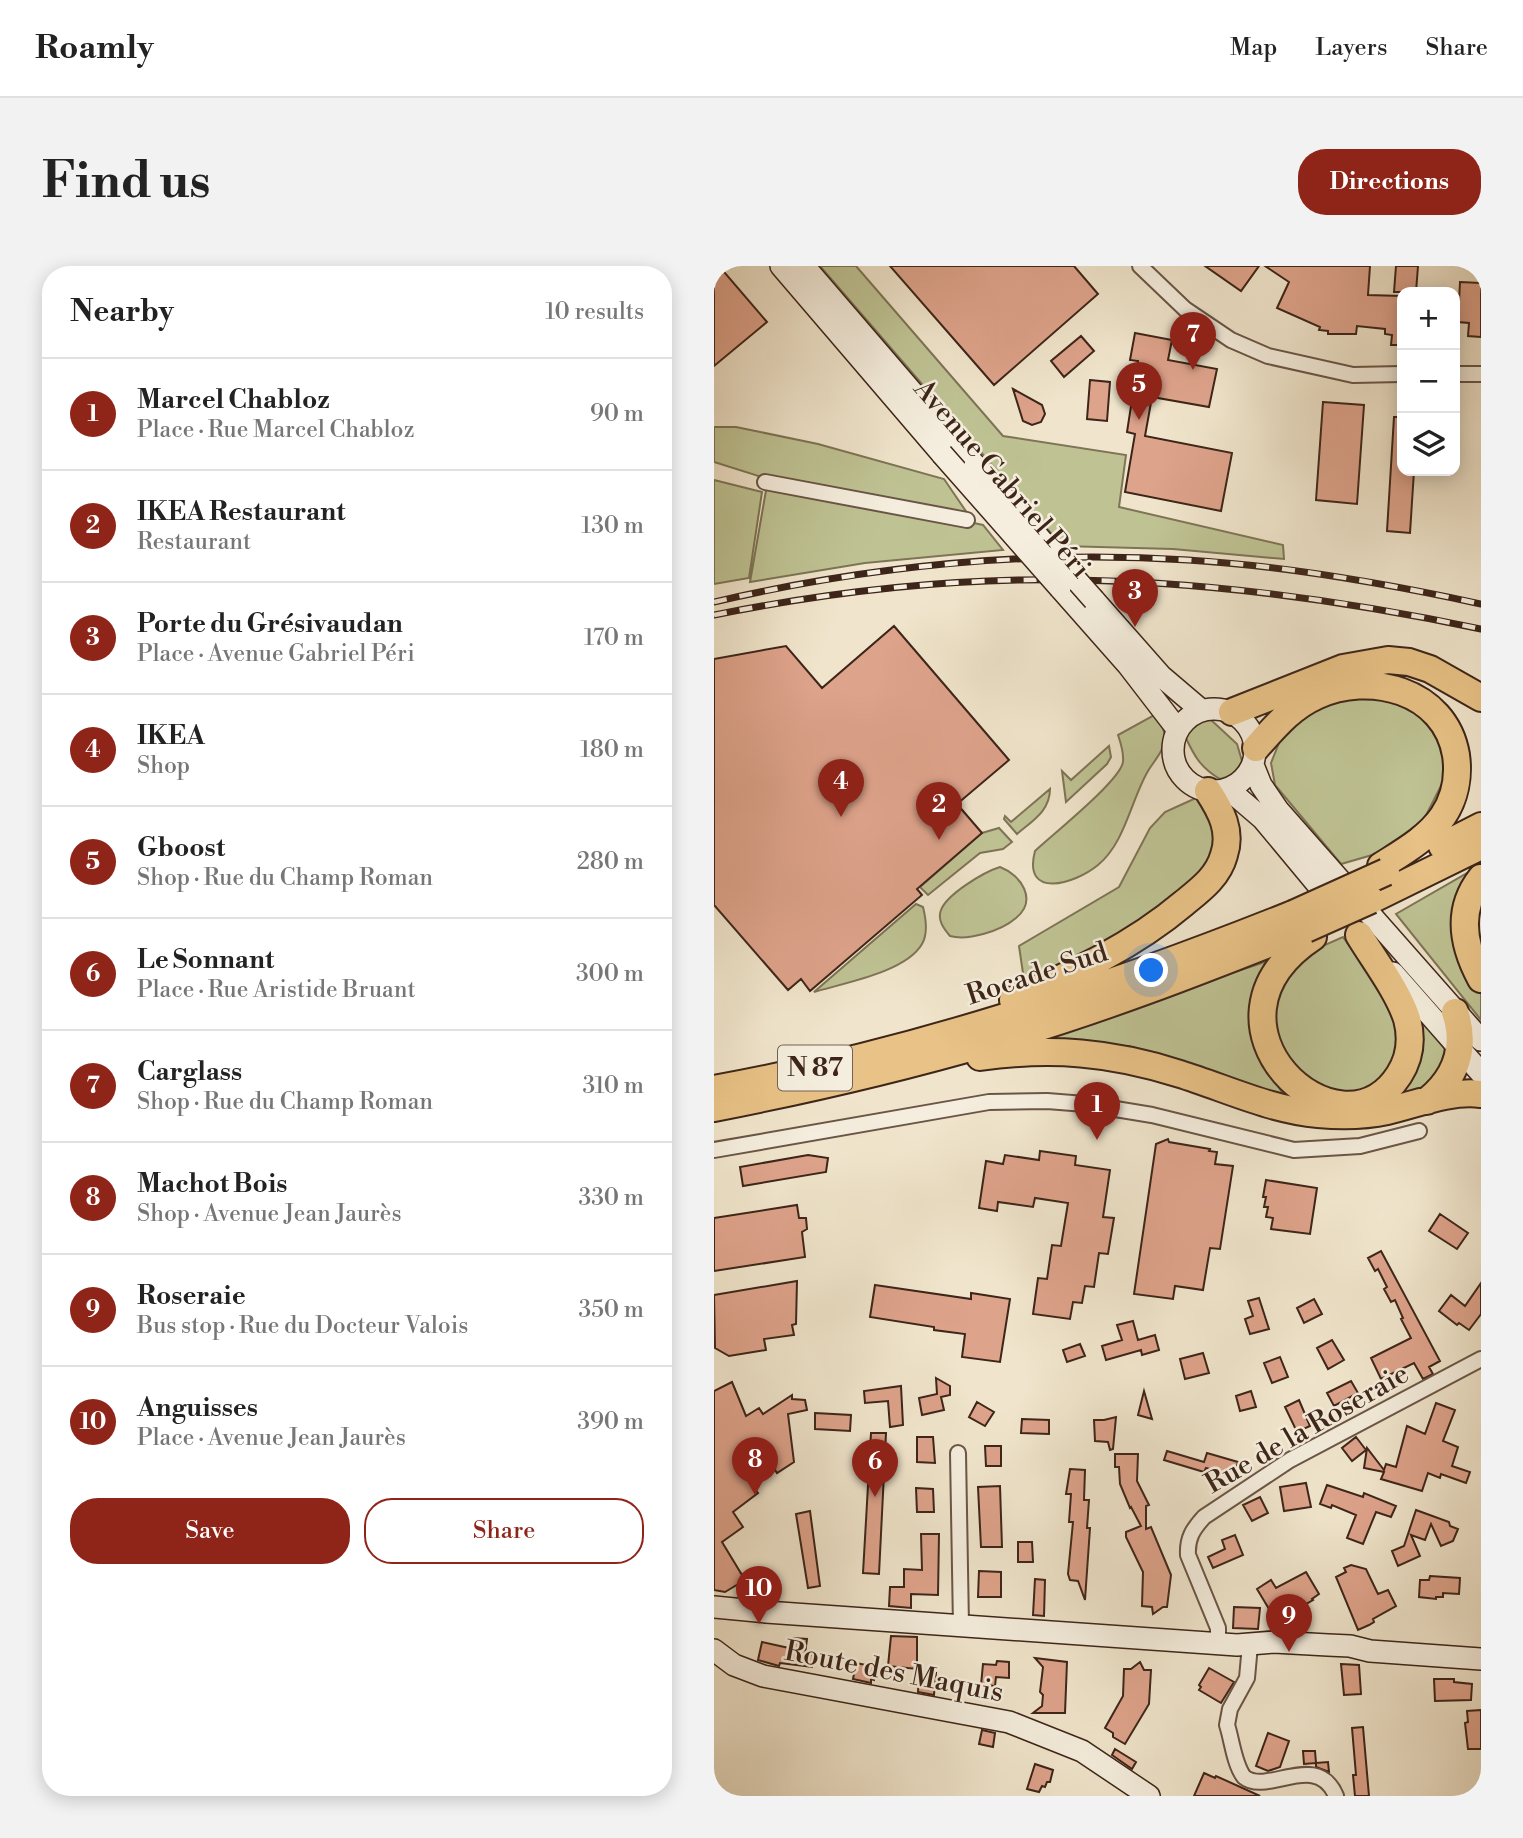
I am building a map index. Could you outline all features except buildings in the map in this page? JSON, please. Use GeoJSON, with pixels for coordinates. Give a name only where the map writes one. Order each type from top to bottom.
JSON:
{"type":"FeatureCollection","features":[{"type":"Feature","properties":{"kind":"highway"},"geometry":{"type":"LineString","coordinates":[[1232,712],[1343,668],[1388,660],[1409,662],[1430,669],[1481,698]]}},
{"type":"Feature","properties":{"kind":"highway"},"geometry":{"type":"LineString","coordinates":[[1255,757],[1292,710],[1330,690],[1379,685],[1398,689],[1428,706],[1445,725],[1454,746],[1458,771],[1453,796],[1435,827],[1408,849],[1389,875]]}},
{"type":"Feature","properties":{"kind":"highway"},"geometry":{"type":"LineString","coordinates":[[916,1044],[1090,966],[1140,937],[1198,891],[1216,873],[1225,854],[1227,843],[1218,790]]}},
{"type":"Feature","properties":{"kind":"highway","name":"Rocade Sud"},"geometry":{"type":"LineString","coordinates":[[714,1108],[892,1069],[989,1043],[1200,972],[1371,900],[1389,875],[1481,826]]}},
{"type":"Feature","properties":{"kind":"highway","name":"Rocade Sud"},"geometry":{"type":"LineString","coordinates":[[714,1090],[916,1044],[1304,927],[1334,896],[1389,875],[1481,846]]}},
{"type":"Feature","properties":{"kind":"highway"},"geometry":{"type":"LineString","coordinates":[[1481,878],[1469,898],[1464,929],[1470,956],[1481,979]]}},
{"type":"Feature","properties":{"kind":"highway"},"geometry":{"type":"LineString","coordinates":[[1304,927],[1292,953],[1274,977],[1264,1002],[1265,1035],[1276,1063],[1296,1086],[1323,1100],[1355,1103],[1376,1097],[1391,1086],[1406,1062],[1410,1043],[1404,1009],[1359,935]]}},
{"type":"Feature","properties":{"kind":"highway"},"geometry":{"type":"LineString","coordinates":[[1427,1101],[1448,1081],[1471,1045],[1455,1012]]}},
{"type":"Feature","properties":{"kind":"highway"},"geometry":{"type":"LineString","coordinates":[[892,1069],[998,1054],[1051,1051],[1091,1053],[1145,1064],[1272,1104],[1315,1114],[1347,1116],[1372,1114],[1456,1094],[1481,1094]]}},
{"type":"Feature","properties":{"kind":"main road","name":"Avenue Gabriel Péri"},"geometry":{"type":"LineString","coordinates":[[781,266],[1128,665],[1178,730]]}},
{"type":"Feature","properties":{"kind":"main road","name":"Avenue Gabriel Péri"},"geometry":{"type":"LineString","coordinates":[[804,266],[1161,676],[1201,710]]}},
{"type":"Feature","properties":{"kind":"main road"},"geometry":{"type":"LineString","coordinates":[[1455,1012],[1278,810],[1261,785],[1251,731],[1240,717],[1232,712],[1212,708],[1201,710],[1184,722],[1178,730],[1173,747],[1177,768],[1191,784],[1218,790],[1263,819],[1359,935],[1471,1045],[1481,1073]]}},
{"type":"Feature","properties":{"kind":"main road"},"geometry":{"type":"LineString","coordinates":[[1218,790],[1239,783],[1255,757]]}},
{"type":"Feature","properties":{"kind":"main road"},"geometry":{"type":"LineString","coordinates":[[714,1608],[1250,1645],[1273,1651],[1327,1655],[1348,1656],[1370,1651],[1481,1659]]}},
{"type":"Feature","properties":{"kind":"main road","name":"Route des Maquis"},"geometry":{"type":"LineString","coordinates":[[714,1650],[734,1665],[763,1676],[980,1715],[1028,1728],[1092,1757],[1149,1796]]}},
{"type":"Feature","properties":{"kind":"street"},"geometry":{"type":"LineString","coordinates":[[1140,266],[1185,309],[1231,340],[1268,356],[1353,375],[1397,374]]}},
{"type":"Feature","properties":{"kind":"street"},"geometry":{"type":"LineString","coordinates":[[1460,374],[1481,374]]}},
{"type":"Feature","properties":{"kind":"street"},"geometry":{"type":"LineString","coordinates":[[765,482],[967,520]]}},
{"type":"Feature","properties":{"kind":"street"},"geometry":{"type":"LineString","coordinates":[[714,1150],[989,1102],[1047,1101],[1085,1104],[1152,1115],[1294,1150],[1360,1146],[1419,1131]]}},
{"type":"Feature","properties":{"kind":"street","name":"Rue de la Roseraie"},"geometry":{"type":"LineString","coordinates":[[1218,1643],[1218,1628],[1188,1555],[1187,1542],[1196,1525],[1290,1460],[1481,1359]]}},
{"type":"Feature","properties":{"kind":"street"},"geometry":{"type":"LineString","coordinates":[[958,1453],[961,1626]]}},
{"type":"Feature","properties":{"kind":"street"},"geometry":{"type":"LineString","coordinates":[[1250,1645],[1247,1678],[1227,1716],[1227,1725],[1243,1776],[1257,1786],[1267,1787],[1301,1777],[1316,1778],[1328,1783],[1336,1796]]}},
{"type":"Feature","properties":{"kind":"green space"},"geometry":{"type":"Polygon","coordinates":[[[820,266],[856,266],[1003,436],[1126,455],[1119,507],[1283,545],[1284,559],[1173,549],[1062,546],[820,266]]]}},
{"type":"Feature","properties":{"kind":"green space"},"geometry":{"type":"Polygon","coordinates":[[[714,427],[736,427],[818,444],[944,479],[974,523],[983,525],[1003,550],[865,563],[750,582],[768,479],[714,462],[714,427]]]}},
{"type":"Feature","properties":{"kind":"green space"},"geometry":{"type":"Polygon","coordinates":[[[714,480],[762,492],[749,578],[714,584],[714,480]]]}},
{"type":"Feature","properties":{"kind":"green space"},"geometry":{"type":"Polygon","coordinates":[[[1387,691],[1419,708],[1441,737],[1446,776],[1419,829],[1386,851],[1341,864],[1275,785],[1271,763],[1281,738],[1310,707],[1387,691]]]}},
{"type":"Feature","properties":{"kind":"green space"},"geometry":{"type":"Polygon","coordinates":[[[1156,714],[1164,731],[1164,743],[1142,782],[1115,845],[1098,865],[1077,878],[1053,884],[1043,882],[1036,877],[1033,866],[1035,851],[1070,821],[1119,771],[1123,758],[1118,735],[1156,714]]]}},
{"type":"Feature","properties":{"kind":"green space"},"geometry":{"type":"Polygon","coordinates":[[[1209,718],[1237,744],[1242,761],[1233,773],[1220,779],[1199,761],[1185,736],[1191,728],[1209,718]]]}},
{"type":"Feature","properties":{"kind":"green space"},"geometry":{"type":"Polygon","coordinates":[[[1109,746],[1111,757],[1107,764],[1066,802],[1062,771],[1071,780],[1109,746]]]}},
{"type":"Feature","properties":{"kind":"green space"},"geometry":{"type":"Polygon","coordinates":[[[1050,789],[1044,809],[1017,834],[1004,819],[1005,816],[1011,822],[1050,789]]]}},
{"type":"Feature","properties":{"kind":"green space"},"geometry":{"type":"Polygon","coordinates":[[[1196,798],[1211,811],[1215,858],[1128,937],[1024,980],[1019,946],[1119,887],[1150,828],[1165,812],[1196,798]]]}},
{"type":"Feature","properties":{"kind":"green space"},"geometry":{"type":"Polygon","coordinates":[[[999,828],[1012,842],[1003,849],[980,853],[928,895],[920,887],[982,833],[999,828]]]}},
{"type":"Feature","properties":{"kind":"green space"},"geometry":{"type":"Polygon","coordinates":[[[1000,867],[1014,876],[1024,889],[1026,904],[1022,911],[1010,923],[993,931],[975,936],[950,936],[940,917],[941,910],[950,897],[967,884],[1000,867]]]}},
{"type":"Feature","properties":{"kind":"green space"},"geometry":{"type":"Polygon","coordinates":[[[1476,868],[1464,890],[1481,990],[1481,1020],[1396,914],[1476,868]]]}},
{"type":"Feature","properties":{"kind":"green space"},"geometry":{"type":"Polygon","coordinates":[[[916,904],[923,907],[926,931],[922,944],[914,954],[889,969],[814,992],[916,904]]]}},
{"type":"Feature","properties":{"kind":"green space"},"geometry":{"type":"Polygon","coordinates":[[[1343,937],[1390,1003],[1403,1030],[1390,1075],[1357,1095],[1303,1082],[1275,1048],[1270,1016],[1278,984],[1302,955],[1343,937]]]}},
{"type":"Feature","properties":{"kind":"green space"},"geometry":{"type":"Polygon","coordinates":[[[1274,959],[1251,1014],[1267,1069],[1287,1100],[1129,1046],[1030,1046],[1027,1041],[1274,959]]]}},
{"type":"Feature","properties":{"kind":"green space"},"geometry":{"type":"Polygon","coordinates":[[[1411,1007],[1449,1054],[1430,1086],[1389,1105],[1411,1007]]]}},
{"type":"Feature","properties":{"kind":"railway"},"geometry":{"type":"LineString","coordinates":[[714,602],[772,589],[890,570],[1009,559],[1128,557],[1262,566],[1372,582],[1481,604]]}},
{"type":"Feature","properties":{"kind":"railway"},"geometry":{"type":"LineString","coordinates":[[714,615],[789,601],[904,587],[980,581],[1077,580],[1251,591],[1366,607],[1481,629]]}},
{"type":"Feature","properties":{"kind":"place","name":"Carglass"},"geometry":{"type":"Point","coordinates":[1193,370]}},
{"type":"Feature","properties":{"kind":"place","name":"Gboost"},"geometry":{"type":"Point","coordinates":[1139,420]}},
{"type":"Feature","properties":{"kind":"place","name":"Porte du Grésivaudan"},"geometry":{"type":"Point","coordinates":[1135,627]}},
{"type":"Feature","properties":{"kind":"place","name":"IKEA"},"geometry":{"type":"Point","coordinates":[841,817]}},
{"type":"Feature","properties":{"kind":"place","name":"IKEA Restaurant"},"geometry":{"type":"Point","coordinates":[939,840]}},
{"type":"Feature","properties":{"kind":"place","name":"Marcel Chabloz"},"geometry":{"type":"Point","coordinates":[1097,1140]}},
{"type":"Feature","properties":{"kind":"place","name":"Machot Bois"},"geometry":{"type":"Point","coordinates":[755,1495]}},
{"type":"Feature","properties":{"kind":"place","name":"Le Sonnant"},"geometry":{"type":"Point","coordinates":[875,1497]}},
{"type":"Feature","properties":{"kind":"place","name":"Anguisses"},"geometry":{"type":"Point","coordinates":[759,1624]}},
{"type":"Feature","properties":{"kind":"place","name":"Roseraie"},"geometry":{"type":"Point","coordinates":[1289,1652]}}]}
